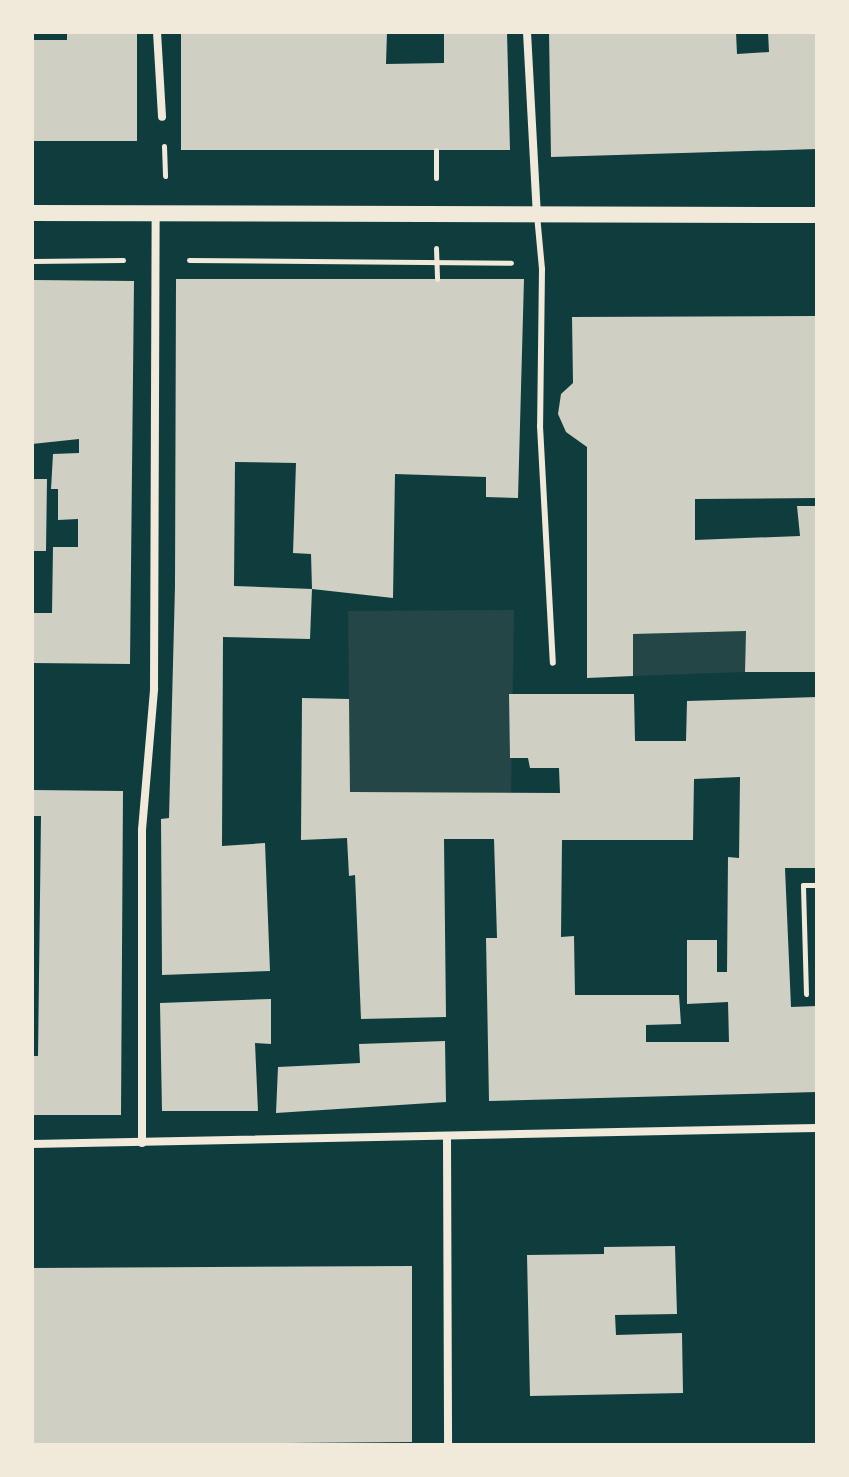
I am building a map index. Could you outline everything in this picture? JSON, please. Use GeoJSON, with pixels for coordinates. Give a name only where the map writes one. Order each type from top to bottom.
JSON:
{"type":"FeatureCollection","features":[{"type":"Feature","properties":{"kind":"main road"},"geometry":{"type":"LineString","coordinates":[[32,213],[817,215]]}},
{"type":"Feature","properties":{"kind":"street"},"geometry":{"type":"LineString","coordinates":[[157,32],[162,117]]}},
{"type":"Feature","properties":{"kind":"street"},"geometry":{"type":"LineString","coordinates":[[527,32],[537,215]]}},
{"type":"Feature","properties":{"kind":"street"},"geometry":{"type":"LineString","coordinates":[[142,1143],[142,830],[154,689],[155,260],[161,213]]}},
{"type":"Feature","properties":{"kind":"street"},"geometry":{"type":"LineString","coordinates":[[32,1144],[447,1138],[817,1128]]}},
{"type":"Feature","properties":{"kind":"street"},"geometry":{"type":"LineString","coordinates":[[447,1138],[448,1445]]}},
{"type":"Feature","properties":{"kind":"lane"},"geometry":{"type":"LineString","coordinates":[[537,215],[542,269],[540,426],[553,663]]}},
{"type":"Feature","properties":{"kind":"path"},"geometry":{"type":"LineString","coordinates":[[161,213],[162,117]]}},
{"type":"Feature","properties":{"kind":"path"},"geometry":{"type":"LineString","coordinates":[[32,261],[526,263]]}},
{"type":"Feature","properties":{"kind":"path"},"geometry":{"type":"LineString","coordinates":[[806,994],[803,885],[817,885]]}},
{"type":"Feature","properties":{"kind":"shaded area"},"geometry":{"type":"Polygon","coordinates":[[[514,610],[511,793],[350,792],[348,611],[514,610]]]}},
{"type":"Feature","properties":{"kind":"shaded area"},"geometry":{"type":"Polygon","coordinates":[[[746,631],[745,672],[633,676],[633,634],[746,631]]]}},
{"type":"Feature","properties":{"kind":"building"},"geometry":{"type":"Polygon","coordinates":[[[67,32],[137,32],[137,141],[32,141],[32,40],[67,40],[67,32]]]}},
{"type":"Feature","properties":{"kind":"building"},"geometry":{"type":"Polygon","coordinates":[[[181,32],[387,32],[386,64],[444,63],[444,32],[507,32],[510,150],[181,150],[181,32]]]}},
{"type":"Feature","properties":{"kind":"building"},"geometry":{"type":"Polygon","coordinates":[[[549,32],[736,32],[737,54],[769,52],[768,32],[817,32],[817,149],[551,157],[549,32]]]}},
{"type":"Feature","properties":{"kind":"building"},"geometry":{"type":"Polygon","coordinates":[[[176,279],[524,279],[518,498],[486,497],[486,477],[395,474],[393,598],[312,589],[310,639],[223,637],[222,846],[265,843],[270,971],[162,975],[161,819],[169,818],[175,586],[176,279]],[[235,462],[234,586],[312,589],[311,554],[293,553],[296,463],[235,462]]]}},
{"type":"Feature","properties":{"kind":"building"},"geometry":{"type":"Polygon","coordinates":[[[32,280],[134,281],[130,664],[32,663],[32,613],[52,613],[53,547],[78,547],[78,519],[58,520],[58,489],[51,489],[53,454],[79,453],[79,439],[32,444],[32,280]]]}},
{"type":"Feature","properties":{"kind":"building"},"geometry":{"type":"Polygon","coordinates":[[[817,316],[817,498],[695,499],[695,540],[800,536],[797,506],[817,506],[817,672],[745,672],[746,631],[633,634],[633,676],[587,678],[587,447],[566,432],[558,414],[561,394],[573,383],[572,317],[817,316]]]}},
{"type":"Feature","properties":{"kind":"building"},"geometry":{"type":"Polygon","coordinates":[[[32,479],[47,479],[46,551],[32,551],[32,479]]]}},
{"type":"Feature","properties":{"kind":"building"},"geometry":{"type":"Polygon","coordinates":[[[509,694],[634,694],[635,741],[686,741],[687,701],[817,697],[817,868],[785,868],[791,1007],[817,1006],[817,1092],[489,1101],[486,938],[497,938],[494,839],[444,839],[446,1017],[361,1019],[355,875],[349,876],[347,838],[301,840],[302,698],[349,699],[350,792],[560,793],[559,768],[530,768],[528,758],[510,758],[509,694]],[[740,777],[694,779],[693,840],[562,840],[561,937],[574,936],[575,995],[679,995],[681,1024],[646,1025],[646,1042],[729,1042],[728,1002],[687,1004],[687,940],[717,940],[717,972],[727,972],[728,857],[739,858],[740,777]]]}},
{"type":"Feature","properties":{"kind":"building"},"geometry":{"type":"Polygon","coordinates":[[[32,790],[123,791],[121,1115],[32,1115],[32,1056],[38,1056],[41,816],[32,816],[32,790]]]}},
{"type":"Feature","properties":{"kind":"building"},"geometry":{"type":"Polygon","coordinates":[[[271,999],[271,1044],[255,1043],[258,1111],[162,1111],[160,1003],[271,999]]]}},
{"type":"Feature","properties":{"kind":"building"},"geometry":{"type":"Polygon","coordinates":[[[445,1041],[446,1102],[276,1113],[278,1067],[360,1063],[359,1044],[445,1041]]]}},
{"type":"Feature","properties":{"kind":"building"},"geometry":{"type":"Polygon","coordinates":[[[675,1246],[677,1314],[615,1315],[616,1335],[682,1333],[683,1393],[530,1396],[527,1255],[604,1254],[604,1247],[675,1246]]]}},
{"type":"Feature","properties":{"kind":"building"},"geometry":{"type":"Polygon","coordinates":[[[412,1266],[412,1442],[32,1445],[32,1268],[412,1266]]]}}]}
